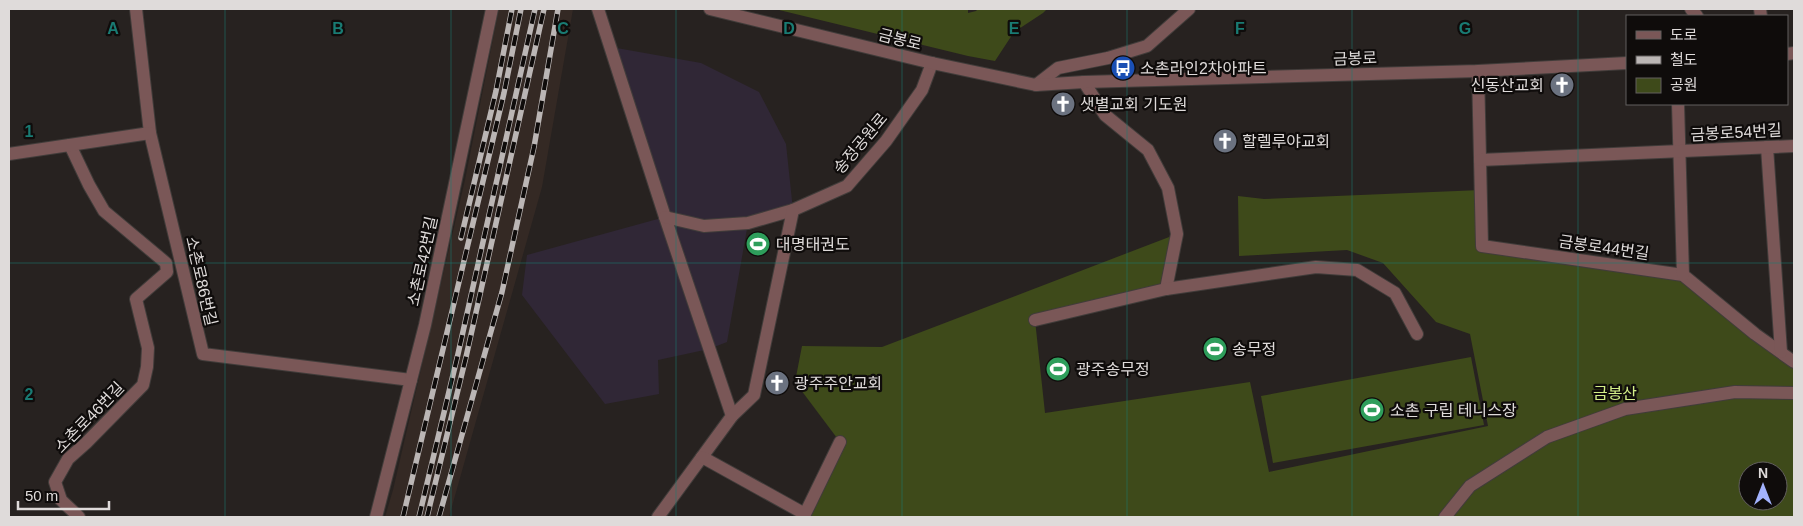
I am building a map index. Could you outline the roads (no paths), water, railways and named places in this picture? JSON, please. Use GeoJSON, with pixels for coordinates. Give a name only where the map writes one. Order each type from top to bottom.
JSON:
{"type":"FeatureCollection","features":[{"type":"Feature","properties":{"kind":"street","name":"소촌로86번길"},"geometry":{"type":"LineString","coordinates":[[136,9],[150,133],[203,354],[411,380]]}},
{"type":"Feature","properties":{"kind":"street","name":"소촌로42번길"},"geometry":{"type":"LineString","coordinates":[[376,517],[425,325],[492,9]]}},
{"type":"Feature","properties":{"kind":"street"},"geometry":{"type":"LineString","coordinates":[[598,9],[732,416]]}},
{"type":"Feature","properties":{"kind":"street","name":"금봉로"},"geometry":{"type":"LineString","coordinates":[[710,9],[932,63],[1036,85],[1478,71],[1626,63]]}},
{"type":"Feature","properties":{"kind":"street"},"geometry":{"type":"LineString","coordinates":[[1036,85],[1058,68],[1108,58],[1147,46],[1189,9]]}},
{"type":"Feature","properties":{"kind":"street","name":"송정공원로"},"geometry":{"type":"LineString","coordinates":[[665,217],[704,226],[748,223],[793,210],[847,186],[886,141],[922,90],[932,63]]}},
{"type":"Feature","properties":{"kind":"street","name":"금봉로44번길"},"geometry":{"type":"LineString","coordinates":[[1478,71],[1482,246],[1683,275]]}},
{"type":"Feature","properties":{"kind":"street"},"geometry":{"type":"LineString","coordinates":[[1084,82],[1105,115],[1148,150],[1168,188],[1177,234],[1166,289]]}},
{"type":"Feature","properties":{"kind":"street","name":"금봉로54번길"},"geometry":{"type":"LineString","coordinates":[[1678,105],[1683,275]]}},
{"type":"Feature","properties":{"kind":"street"},"geometry":{"type":"LineString","coordinates":[[9,154],[150,133]]}},
{"type":"Feature","properties":{"kind":"street","name":"소촌로46번길"},"geometry":{"type":"LineString","coordinates":[[70,145],[104,211],[166,263],[167,272],[136,299],[148,348],[148,367],[143,384],[68,459],[56,482],[61,500],[79,517]]}},
{"type":"Feature","properties":{"kind":"street","name":"금봉로54번길"},"geometry":{"type":"LineString","coordinates":[[1679,151],[1794,146]]}},
{"type":"Feature","properties":{"kind":"street"},"geometry":{"type":"LineString","coordinates":[[1767,147],[1781,352]]}},
{"type":"Feature","properties":{"kind":"street"},"geometry":{"type":"LineString","coordinates":[[1480,160],[1679,151]]}},
{"type":"Feature","properties":{"kind":"street"},"geometry":{"type":"LineString","coordinates":[[658,517],[732,416],[754,395],[793,210]]}},
{"type":"Feature","properties":{"kind":"street"},"geometry":{"type":"LineString","coordinates":[[1035,320],[1166,289],[1316,267],[1358,270],[1395,293],[1417,334]]}},
{"type":"Feature","properties":{"kind":"street"},"geometry":{"type":"LineString","coordinates":[[1683,275],[1755,334],[1794,362]]}},
{"type":"Feature","properties":{"kind":"street"},"geometry":{"type":"LineString","coordinates":[[1444,517],[1470,486],[1547,437],[1625,409],[1735,392],[1794,393]]}},
{"type":"Feature","properties":{"kind":"street"},"geometry":{"type":"LineString","coordinates":[[702,457],[805,514],[840,442]]}},
{"type":"Feature","properties":{"kind":"railway"},"geometry":{"type":"LineString","coordinates":[[461,238],[496,91],[512,9]]}},
{"type":"Feature","properties":{"kind":"railway"},"geometry":{"type":"LineString","coordinates":[[403,517],[504,93],[521,9]]}},
{"type":"Feature","properties":{"kind":"railway"},"geometry":{"type":"LineString","coordinates":[[419,517],[458,354],[535,9]]}},
{"type":"Feature","properties":{"kind":"railway"},"geometry":{"type":"LineString","coordinates":[[427,517],[466,357],[544,9]]}},
{"type":"Feature","properties":{"kind":"railway"},"geometry":{"type":"LineString","coordinates":[[439,517],[502,292],[534,147],[558,9]]}},
{"type":"Feature","properties":{"kind":"place","name":"소촌라인2차아파트"},"geometry":{"type":"Point","coordinates":[1123,68]}},
{"type":"Feature","properties":{"kind":"place","name":"신동산교회"},"geometry":{"type":"Point","coordinates":[1562,85]}},
{"type":"Feature","properties":{"kind":"place","name":"샛별교회 기도원"},"geometry":{"type":"Point","coordinates":[1063,104]}},
{"type":"Feature","properties":{"kind":"place","name":"할렐루야교회"},"geometry":{"type":"Point","coordinates":[1225,141]}},
{"type":"Feature","properties":{"kind":"place","name":"대명태권도"},"geometry":{"type":"Point","coordinates":[758,244]}},
{"type":"Feature","properties":{"kind":"place","name":"송무정"},"geometry":{"type":"Point","coordinates":[1215,349]}},
{"type":"Feature","properties":{"kind":"place","name":"광주송무정"},"geometry":{"type":"Point","coordinates":[1058,369]}},
{"type":"Feature","properties":{"kind":"place","name":"광주주안교회"},"geometry":{"type":"Point","coordinates":[777,383]}},
{"type":"Feature","properties":{"kind":"place","name":"소촌 구립 테니스장"},"geometry":{"type":"Point","coordinates":[1372,410]}},
{"type":"Feature","properties":{"kind":"park label","name":"금봉산"},"geometry":{"type":"Point","coordinates":[1615,393]}}]}
